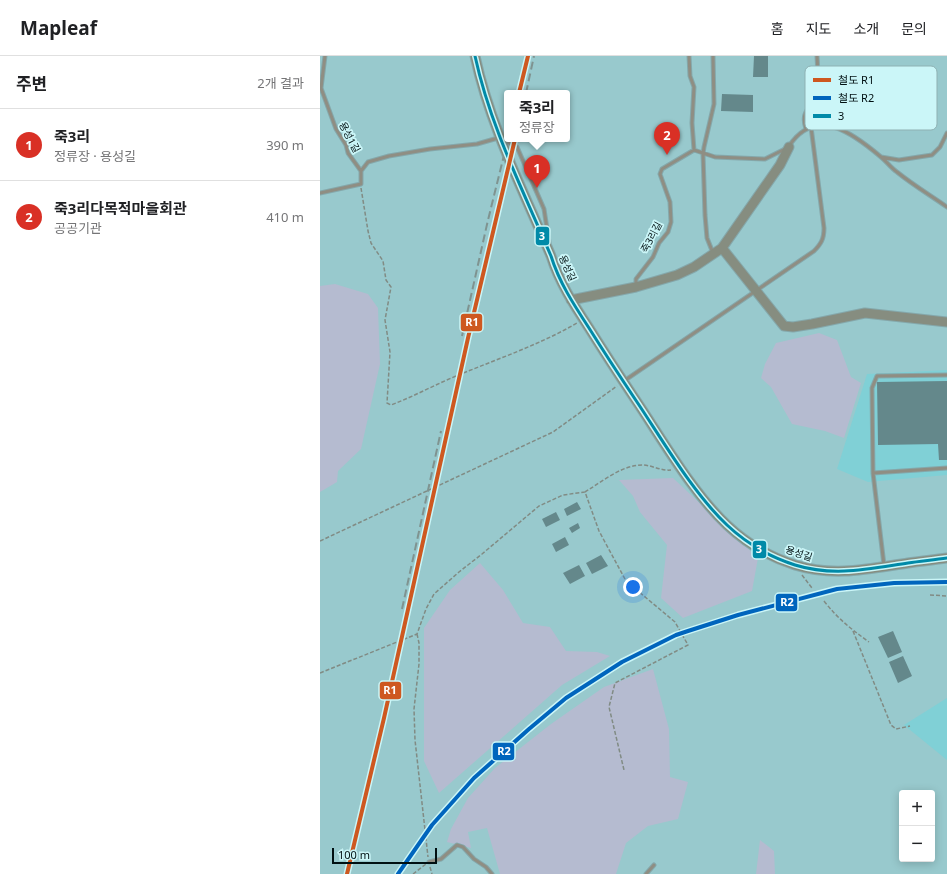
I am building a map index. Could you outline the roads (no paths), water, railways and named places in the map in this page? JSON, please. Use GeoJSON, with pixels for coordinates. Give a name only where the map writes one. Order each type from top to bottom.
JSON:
{"type":"FeatureCollection","features":[{"type":"Feature","properties":{"kind":"street","name":"용성길"},"geometry":{"type":"LineString","coordinates":[[476,56],[484,93],[500,138],[551,256],[554,267],[571,300],[681,468],[711,509],[728,526],[750,544],[773,556],[816,570],[841,572],[947,558]]}},
{"type":"Feature","properties":{"kind":"street"},"geometry":{"type":"LineString","coordinates":[[571,300],[636,287],[677,275],[694,267],[714,254],[722,248],[780,165],[789,147]]}},
{"type":"Feature","properties":{"kind":"street"},"geometry":{"type":"LineString","coordinates":[[722,248],[784,326],[793,327],[865,313],[947,322]]}},
{"type":"Feature","properties":{"kind":"lane","name":"용성1길"},"geometry":{"type":"LineString","coordinates":[[325,56],[321,88],[336,129],[346,145],[348,152],[361,171]]}},
{"type":"Feature","properties":{"kind":"lane"},"geometry":{"type":"LineString","coordinates":[[689,56],[690,76],[694,87],[692,123],[694,150],[715,157],[765,159],[789,147],[795,137],[805,129]]}},
{"type":"Feature","properties":{"kind":"lane"},"geometry":{"type":"LineString","coordinates":[[713,56],[714,104],[703,154],[707,238],[714,254]]}},
{"type":"Feature","properties":{"kind":"lane"},"geometry":{"type":"LineString","coordinates":[[805,112],[805,126]]}},
{"type":"Feature","properties":{"kind":"lane"},"geometry":{"type":"LineString","coordinates":[[624,382],[756,292],[814,251],[820,244],[824,238],[824,228],[811,130]]}},
{"type":"Feature","properties":{"kind":"lane"},"geometry":{"type":"LineString","coordinates":[[844,130],[882,157],[896,172],[947,207]]}},
{"type":"Feature","properties":{"kind":"lane"},"geometry":{"type":"LineString","coordinates":[[882,157],[899,160],[932,155],[940,147],[947,133]]}},
{"type":"Feature","properties":{"kind":"lane"},"geometry":{"type":"LineString","coordinates":[[320,192],[361,184],[361,171],[368,162],[388,156],[477,144],[500,138]]}},
{"type":"Feature","properties":{"kind":"lane","name":"죽3리길"},"geometry":{"type":"LineString","coordinates":[[636,287],[636,279],[653,258],[659,243],[668,232],[671,222],[670,202],[660,174],[662,169],[694,150]]}},
{"type":"Feature","properties":{"kind":"lane"},"geometry":{"type":"LineString","coordinates":[[884,567],[873,473],[872,388],[877,376],[947,375]]}},
{"type":"Feature","properties":{"kind":"lane"},"geometry":{"type":"LineString","coordinates":[[873,473],[947,468]]}},
{"type":"Feature","properties":{"kind":"lane"},"geometry":{"type":"LineString","coordinates":[[429,862],[441,859],[457,845],[463,847],[474,859],[486,867],[492,874]]}},
{"type":"Feature","properties":{"kind":"lane"},"geometry":{"type":"LineString","coordinates":[[646,874],[654,865]]}},
{"type":"Feature","properties":{"kind":"railway"},"geometry":{"type":"LineString","coordinates":[[520,90],[528,56]]}},
{"type":"Feature","properties":{"kind":"railway"},"geometry":{"type":"LineString","coordinates":[[527,90],[534,56]]}},
{"type":"Feature","properties":{"kind":"railway"},"geometry":{"type":"LineString","coordinates":[[462,336],[507,142]]}},
{"type":"Feature","properties":{"kind":"railway"},"geometry":{"type":"LineString","coordinates":[[347,874],[384,718],[468,338],[514,142]]}},
{"type":"Feature","properties":{"kind":"railway"},"geometry":{"type":"LineString","coordinates":[[402,609],[441,431]]}},
{"type":"Feature","properties":{"kind":"rail line","name":"R1"},"geometry":{"type":"LineString","coordinates":[[520,90],[528,56]]}},
{"type":"Feature","properties":{"kind":"rail line","name":"R1"},"geometry":{"type":"LineString","coordinates":[[347,874],[384,718],[468,338],[514,142]]}},
{"type":"Feature","properties":{"kind":"rail line","name":"R2"},"geometry":{"type":"LineString","coordinates":[[398,874],[432,825],[474,778],[566,698],[622,662],[676,635],[738,615],[837,589],[894,583],[947,582]]}},
{"type":"Feature","properties":{"kind":"place","name":"죽3리다목적마을회관"},"geometry":{"type":"Point","coordinates":[667,155]}},
{"type":"Feature","properties":{"kind":"place","name":"죽3리"},"geometry":{"type":"Point","coordinates":[537,188]}}]}
